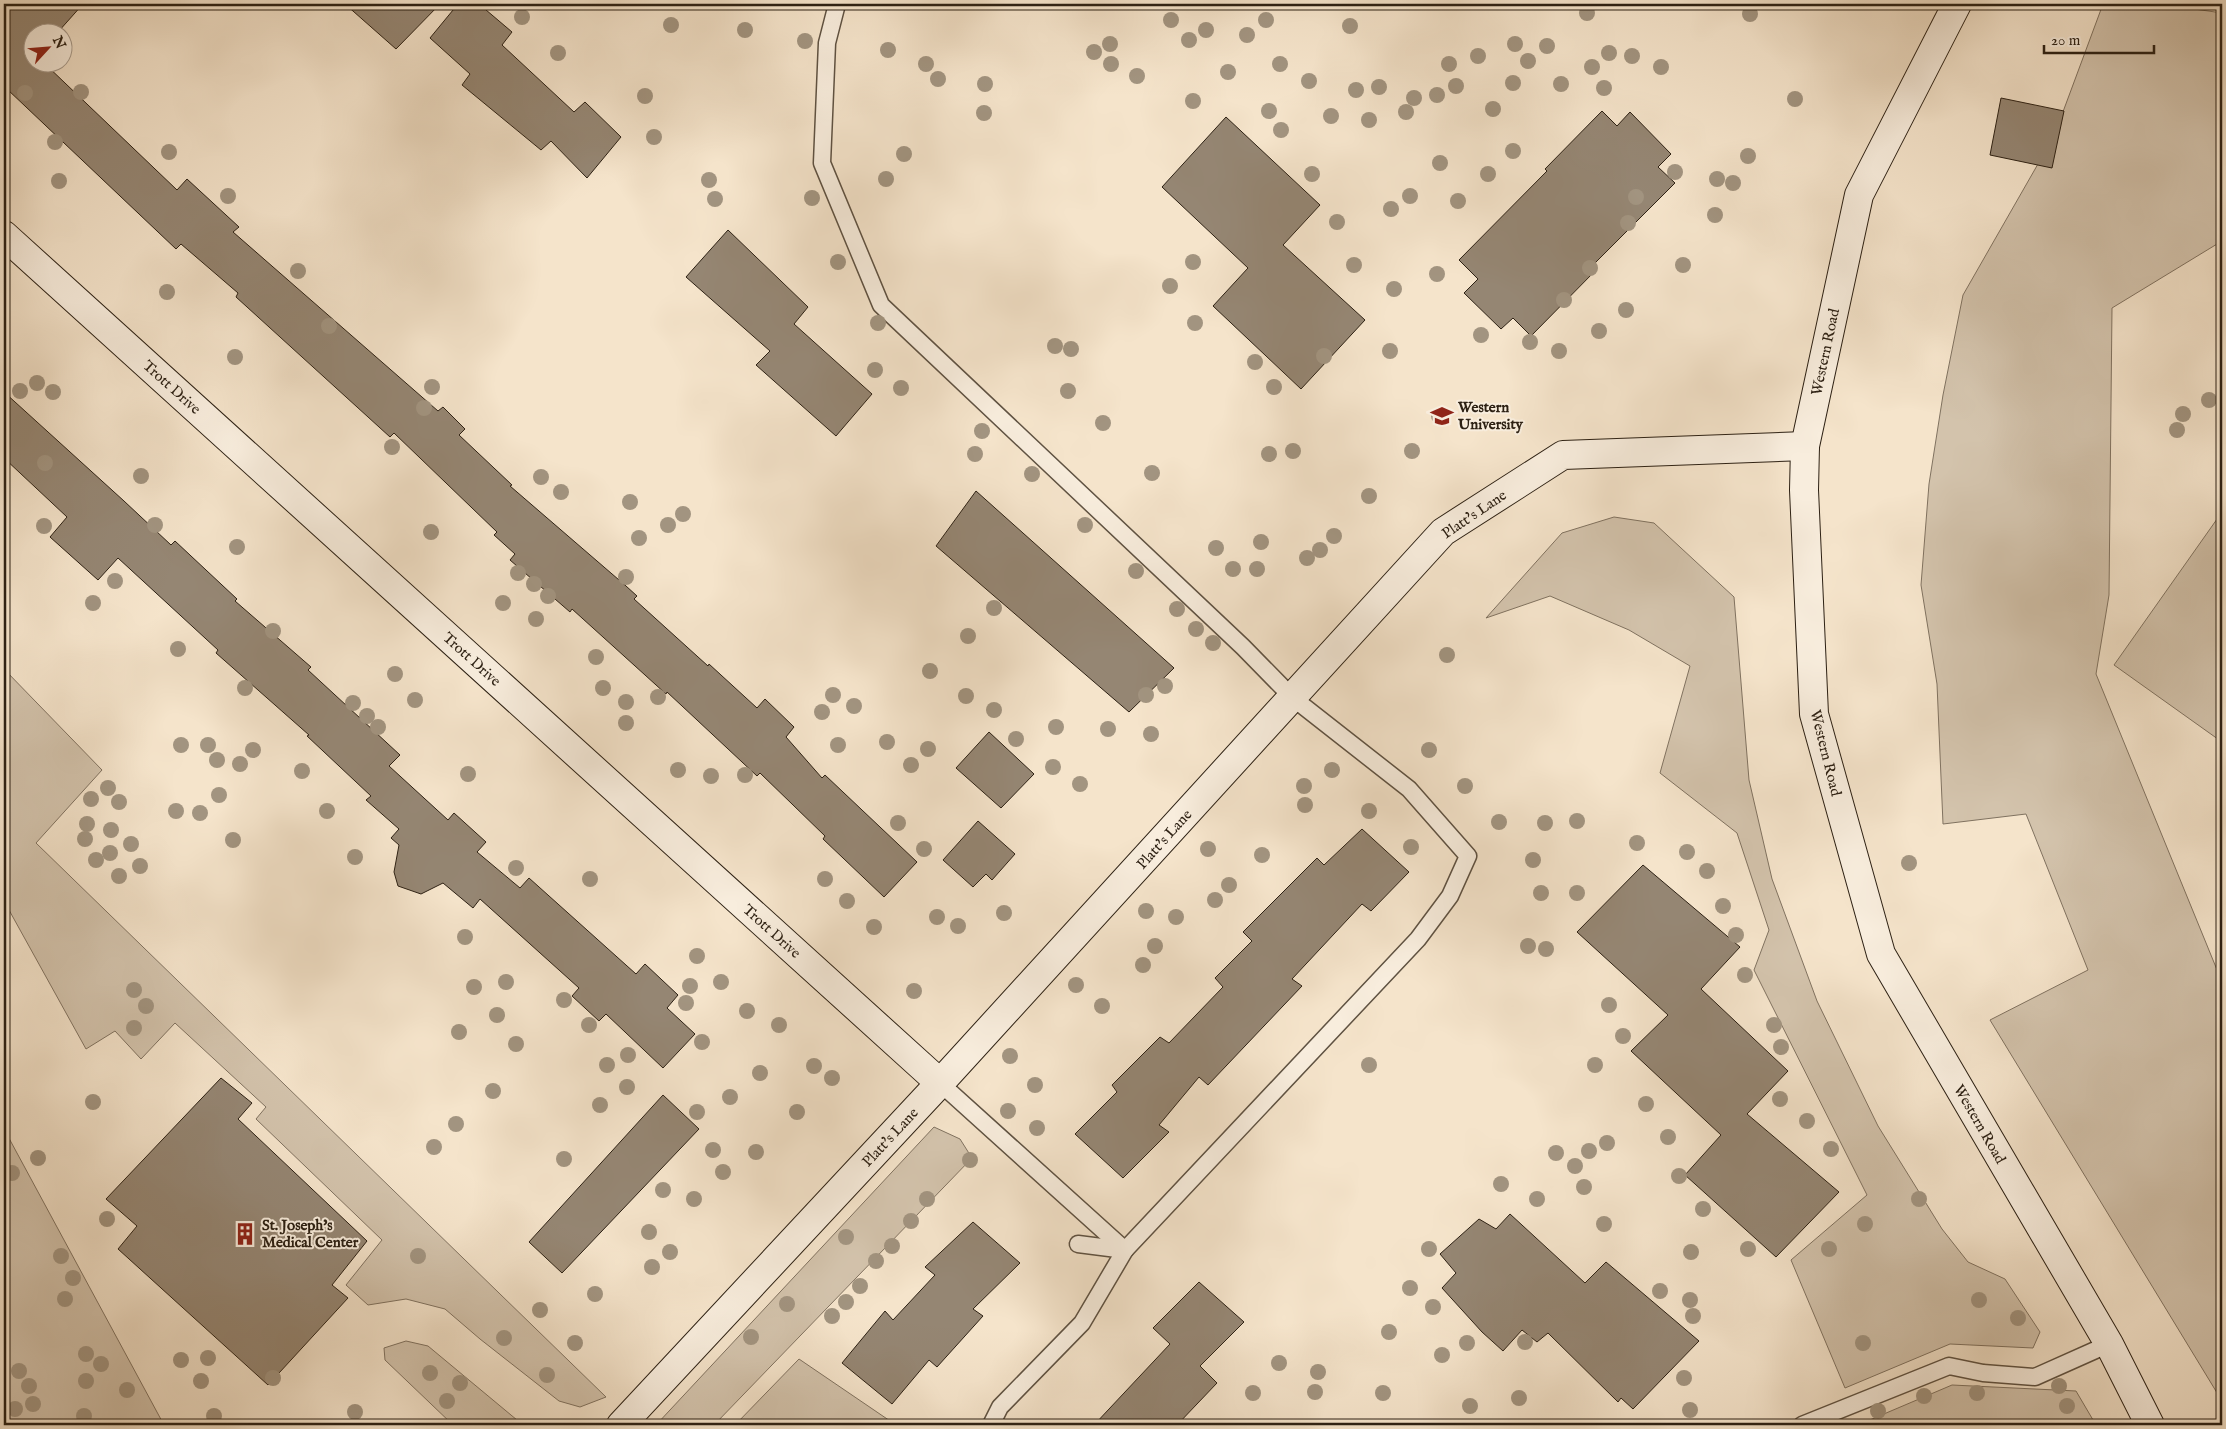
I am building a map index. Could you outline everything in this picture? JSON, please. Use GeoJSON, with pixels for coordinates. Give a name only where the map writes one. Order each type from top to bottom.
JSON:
{"type":"FeatureCollection","features":[{"type":"Feature","properties":{"kind":"street","name":"Western Road"},"geometry":{"type":"LineString","coordinates":[[1957,4],[1859,194],[1805,446],[1804,490],[1814,714],[1881,954],[2109,1344],[2150,1425]]}},
{"type":"Feature","properties":{"kind":"street","name":"Trott Drive"},"geometry":{"type":"LineString","coordinates":[[4,235],[940,1083]]}},
{"type":"Feature","properties":{"kind":"street","name":"Platt's Lane"},"geometry":{"type":"LineString","coordinates":[[621,1425],[940,1083],[1443,532],[1563,455],[1805,446]]}},
{"type":"Feature","properties":{"kind":"lane"},"geometry":{"type":"LineString","coordinates":[[837,4],[827,43],[822,163],[880,305],[1243,648],[1293,698],[1409,789],[1468,856],[1450,896],[1418,939],[1125,1250],[1082,1323],[1000,1407],[991,1425]]}},
{"type":"Feature","properties":{"kind":"lane"},"geometry":{"type":"LineString","coordinates":[[940,1083],[1125,1250]]}},
{"type":"Feature","properties":{"kind":"lane"},"geometry":{"type":"LineString","coordinates":[[1078,1244],[1125,1250]]}},
{"type":"Feature","properties":{"kind":"lane"},"geometry":{"type":"LineString","coordinates":[[1802,1425],[1948,1366],[1983,1373],[2035,1376],[2109,1344]]}},
{"type":"Feature","properties":{"kind":"shaded area"},"geometry":{"type":"Polygon","coordinates":[[[2103,4],[2160,4],[2222,13],[2222,241],[2112,308],[2109,595],[2096,674],[2222,982],[2222,1401],[1990,1020],[2088,970],[2026,814],[1943,824],[1937,684],[1921,585],[1929,484],[1943,395],[1963,295],[2054,136],[2103,4]]]}},
{"type":"Feature","properties":{"kind":"shaded area"},"geometry":{"type":"Polygon","coordinates":[[[2222,512],[2222,742],[2114,665],[2222,512]]]}},
{"type":"Feature","properties":{"kind":"shaded area"},"geometry":{"type":"Polygon","coordinates":[[[1614,517],[1654,523],[1734,597],[1749,780],[1772,879],[1817,1001],[1878,1126],[1942,1229],[1968,1262],[2005,1279],[2040,1332],[2033,1348],[1950,1344],[1845,1388],[1791,1260],[1867,1195],[1754,970],[1769,930],[1737,833],[1660,773],[1690,666],[1629,630],[1550,596],[1486,618],[1562,533],[1614,517]]]}},
{"type":"Feature","properties":{"kind":"shaded area"},"geometry":{"type":"Polygon","coordinates":[[[4,669],[102,770],[36,843],[606,1397],[580,1407],[559,1401],[445,1309],[406,1299],[368,1305],[346,1285],[382,1240],[256,1119],[266,1107],[175,1023],[141,1059],[115,1031],[86,1049],[4,901],[4,669]]]}},
{"type":"Feature","properties":{"kind":"shaded area"},"geometry":{"type":"Polygon","coordinates":[[[934,1127],[960,1139],[972,1158],[714,1425],[656,1425],[934,1127]]]}},
{"type":"Feature","properties":{"kind":"shaded area"},"geometry":{"type":"Polygon","coordinates":[[[4,1129],[164,1425],[4,1425],[4,1129]]]}},
{"type":"Feature","properties":{"kind":"shaded area"},"geometry":{"type":"Polygon","coordinates":[[[406,1341],[428,1346],[523,1425],[453,1425],[385,1360],[384,1348],[406,1341]]]}},
{"type":"Feature","properties":{"kind":"shaded area"},"geometry":{"type":"Polygon","coordinates":[[[799,1359],[896,1425],[735,1425],[799,1359]]]}},
{"type":"Feature","properties":{"kind":"shaded area"},"geometry":{"type":"Polygon","coordinates":[[[1952,1385],[2076,1391],[2096,1425],[1858,1425],[1952,1385]]]}},
{"type":"Feature","properties":{"kind":"building"},"geometry":{"type":"Polygon","coordinates":[[[4,4],[83,4],[67,22],[22,22],[22,72],[53,72],[177,190],[187,179],[239,227],[233,232],[438,411],[443,407],[465,429],[459,435],[512,485],[510,486],[637,596],[634,599],[708,666],[709,664],[757,708],[765,699],[794,727],[786,737],[822,778],[825,775],[917,862],[884,897],[823,839],[825,836],[760,773],[757,776],[667,692],[666,694],[572,609],[570,612],[510,560],[515,554],[494,535],[497,532],[394,433],[390,437],[236,297],[238,293],[181,244],[176,249],[7,89],[4,93],[4,4]]]}},
{"type":"Feature","properties":{"kind":"building"},"geometry":{"type":"Polygon","coordinates":[[[345,4],[440,4],[396,49],[345,4]]]}},
{"type":"Feature","properties":{"kind":"building"},"geometry":{"type":"Polygon","coordinates":[[[458,4],[479,4],[512,32],[502,45],[574,112],[585,102],[621,137],[587,178],[551,141],[541,150],[462,85],[470,74],[430,38],[458,4]]]}},
{"type":"Feature","properties":{"kind":"building"},"geometry":{"type":"Polygon","coordinates":[[[2001,98],[2064,111],[2052,168],[1990,155],[2001,98]]]}},
{"type":"Feature","properties":{"kind":"building"},"geometry":{"type":"Polygon","coordinates":[[[1602,111],[1617,126],[1630,112],[1671,154],[1658,167],[1675,183],[1592,266],[1596,270],[1531,336],[1513,318],[1501,329],[1464,293],[1478,279],[1459,260],[1547,171],[1545,169],[1602,111]]]}},
{"type":"Feature","properties":{"kind":"building"},"geometry":{"type":"Polygon","coordinates":[[[1226,117],[1320,205],[1283,245],[1365,320],[1301,389],[1213,306],[1248,268],[1162,187],[1226,117]]]}},
{"type":"Feature","properties":{"kind":"building"},"geometry":{"type":"Polygon","coordinates":[[[728,230],[808,307],[794,324],[872,394],[836,436],[756,365],[770,351],[686,277],[728,230]]]}},
{"type":"Feature","properties":{"kind":"building"},"geometry":{"type":"Polygon","coordinates":[[[4,392],[171,545],[175,541],[237,599],[235,601],[311,667],[308,670],[400,755],[389,766],[448,820],[454,813],[486,842],[477,852],[520,888],[529,878],[636,974],[645,964],[678,995],[667,1008],[695,1034],[663,1068],[606,1014],[599,1021],[572,996],[579,988],[480,899],[473,908],[443,883],[421,894],[398,886],[394,872],[399,845],[391,838],[399,829],[366,800],[371,796],[307,736],[309,735],[216,653],[218,650],[118,558],[98,580],[50,537],[67,517],[4,458],[4,392]]]}},
{"type":"Feature","properties":{"kind":"building"},"geometry":{"type":"Polygon","coordinates":[[[976,491],[1174,668],[1129,712],[936,546],[976,491]]]}},
{"type":"Feature","properties":{"kind":"building"},"geometry":{"type":"Polygon","coordinates":[[[989,732],[1034,774],[1001,808],[956,768],[989,732]]]}},
{"type":"Feature","properties":{"kind":"building"},"geometry":{"type":"Polygon","coordinates":[[[978,821],[1015,854],[992,880],[986,874],[973,887],[943,860],[978,821]]]}},
{"type":"Feature","properties":{"kind":"building"},"geometry":{"type":"Polygon","coordinates":[[[1362,829],[1409,872],[1371,911],[1362,904],[1292,979],[1302,986],[1208,1085],[1199,1077],[1159,1125],[1169,1132],[1123,1178],[1075,1134],[1117,1092],[1112,1085],[1160,1037],[1169,1043],[1223,987],[1215,978],[1252,941],[1243,932],[1317,858],[1324,865],[1362,829]]]}},
{"type":"Feature","properties":{"kind":"building"},"geometry":{"type":"Polygon","coordinates":[[[1643,865],[1740,947],[1701,989],[1788,1071],[1747,1114],[1839,1192],[1776,1257],[1685,1175],[1721,1135],[1631,1051],[1668,1015],[1577,932],[1643,865]]]}},
{"type":"Feature","properties":{"kind":"building","name":"St. Joseph's Medical Center"},"geometry":{"type":"Polygon","coordinates":[[[221,1078],[252,1103],[238,1119],[367,1241],[332,1285],[348,1298],[268,1385],[118,1249],[137,1226],[106,1199],[221,1078]]]}},
{"type":"Feature","properties":{"kind":"building"},"geometry":{"type":"Polygon","coordinates":[[[663,1095],[699,1129],[562,1273],[529,1242],[663,1095]]]}},
{"type":"Feature","properties":{"kind":"building"},"geometry":{"type":"Polygon","coordinates":[[[1510,1214],[1585,1283],[1606,1262],[1699,1341],[1633,1409],[1621,1398],[1618,1402],[1548,1333],[1537,1342],[1522,1330],[1503,1351],[1482,1332],[1442,1288],[1456,1273],[1440,1254],[1479,1219],[1496,1229],[1510,1214]]]}},
{"type":"Feature","properties":{"kind":"building"},"geometry":{"type":"Polygon","coordinates":[[[973,1222],[1020,1263],[973,1309],[983,1316],[937,1367],[929,1360],[892,1404],[842,1363],[885,1311],[893,1320],[935,1275],[925,1267],[973,1222]]]}},
{"type":"Feature","properties":{"kind":"building"},"geometry":{"type":"Polygon","coordinates":[[[1199,1282],[1244,1322],[1200,1366],[1217,1383],[1177,1425],[1094,1425],[1170,1344],[1153,1328],[1199,1282]]]}},
{"type":"Feature","properties":{"kind":"place","name":"Western University"},"geometry":{"type":"Point","coordinates":[1442,416]}},
{"type":"Feature","properties":{"kind":"place","name":"St. Joseph's Medical Center"},"geometry":{"type":"Point","coordinates":[245,1234]}}]}
